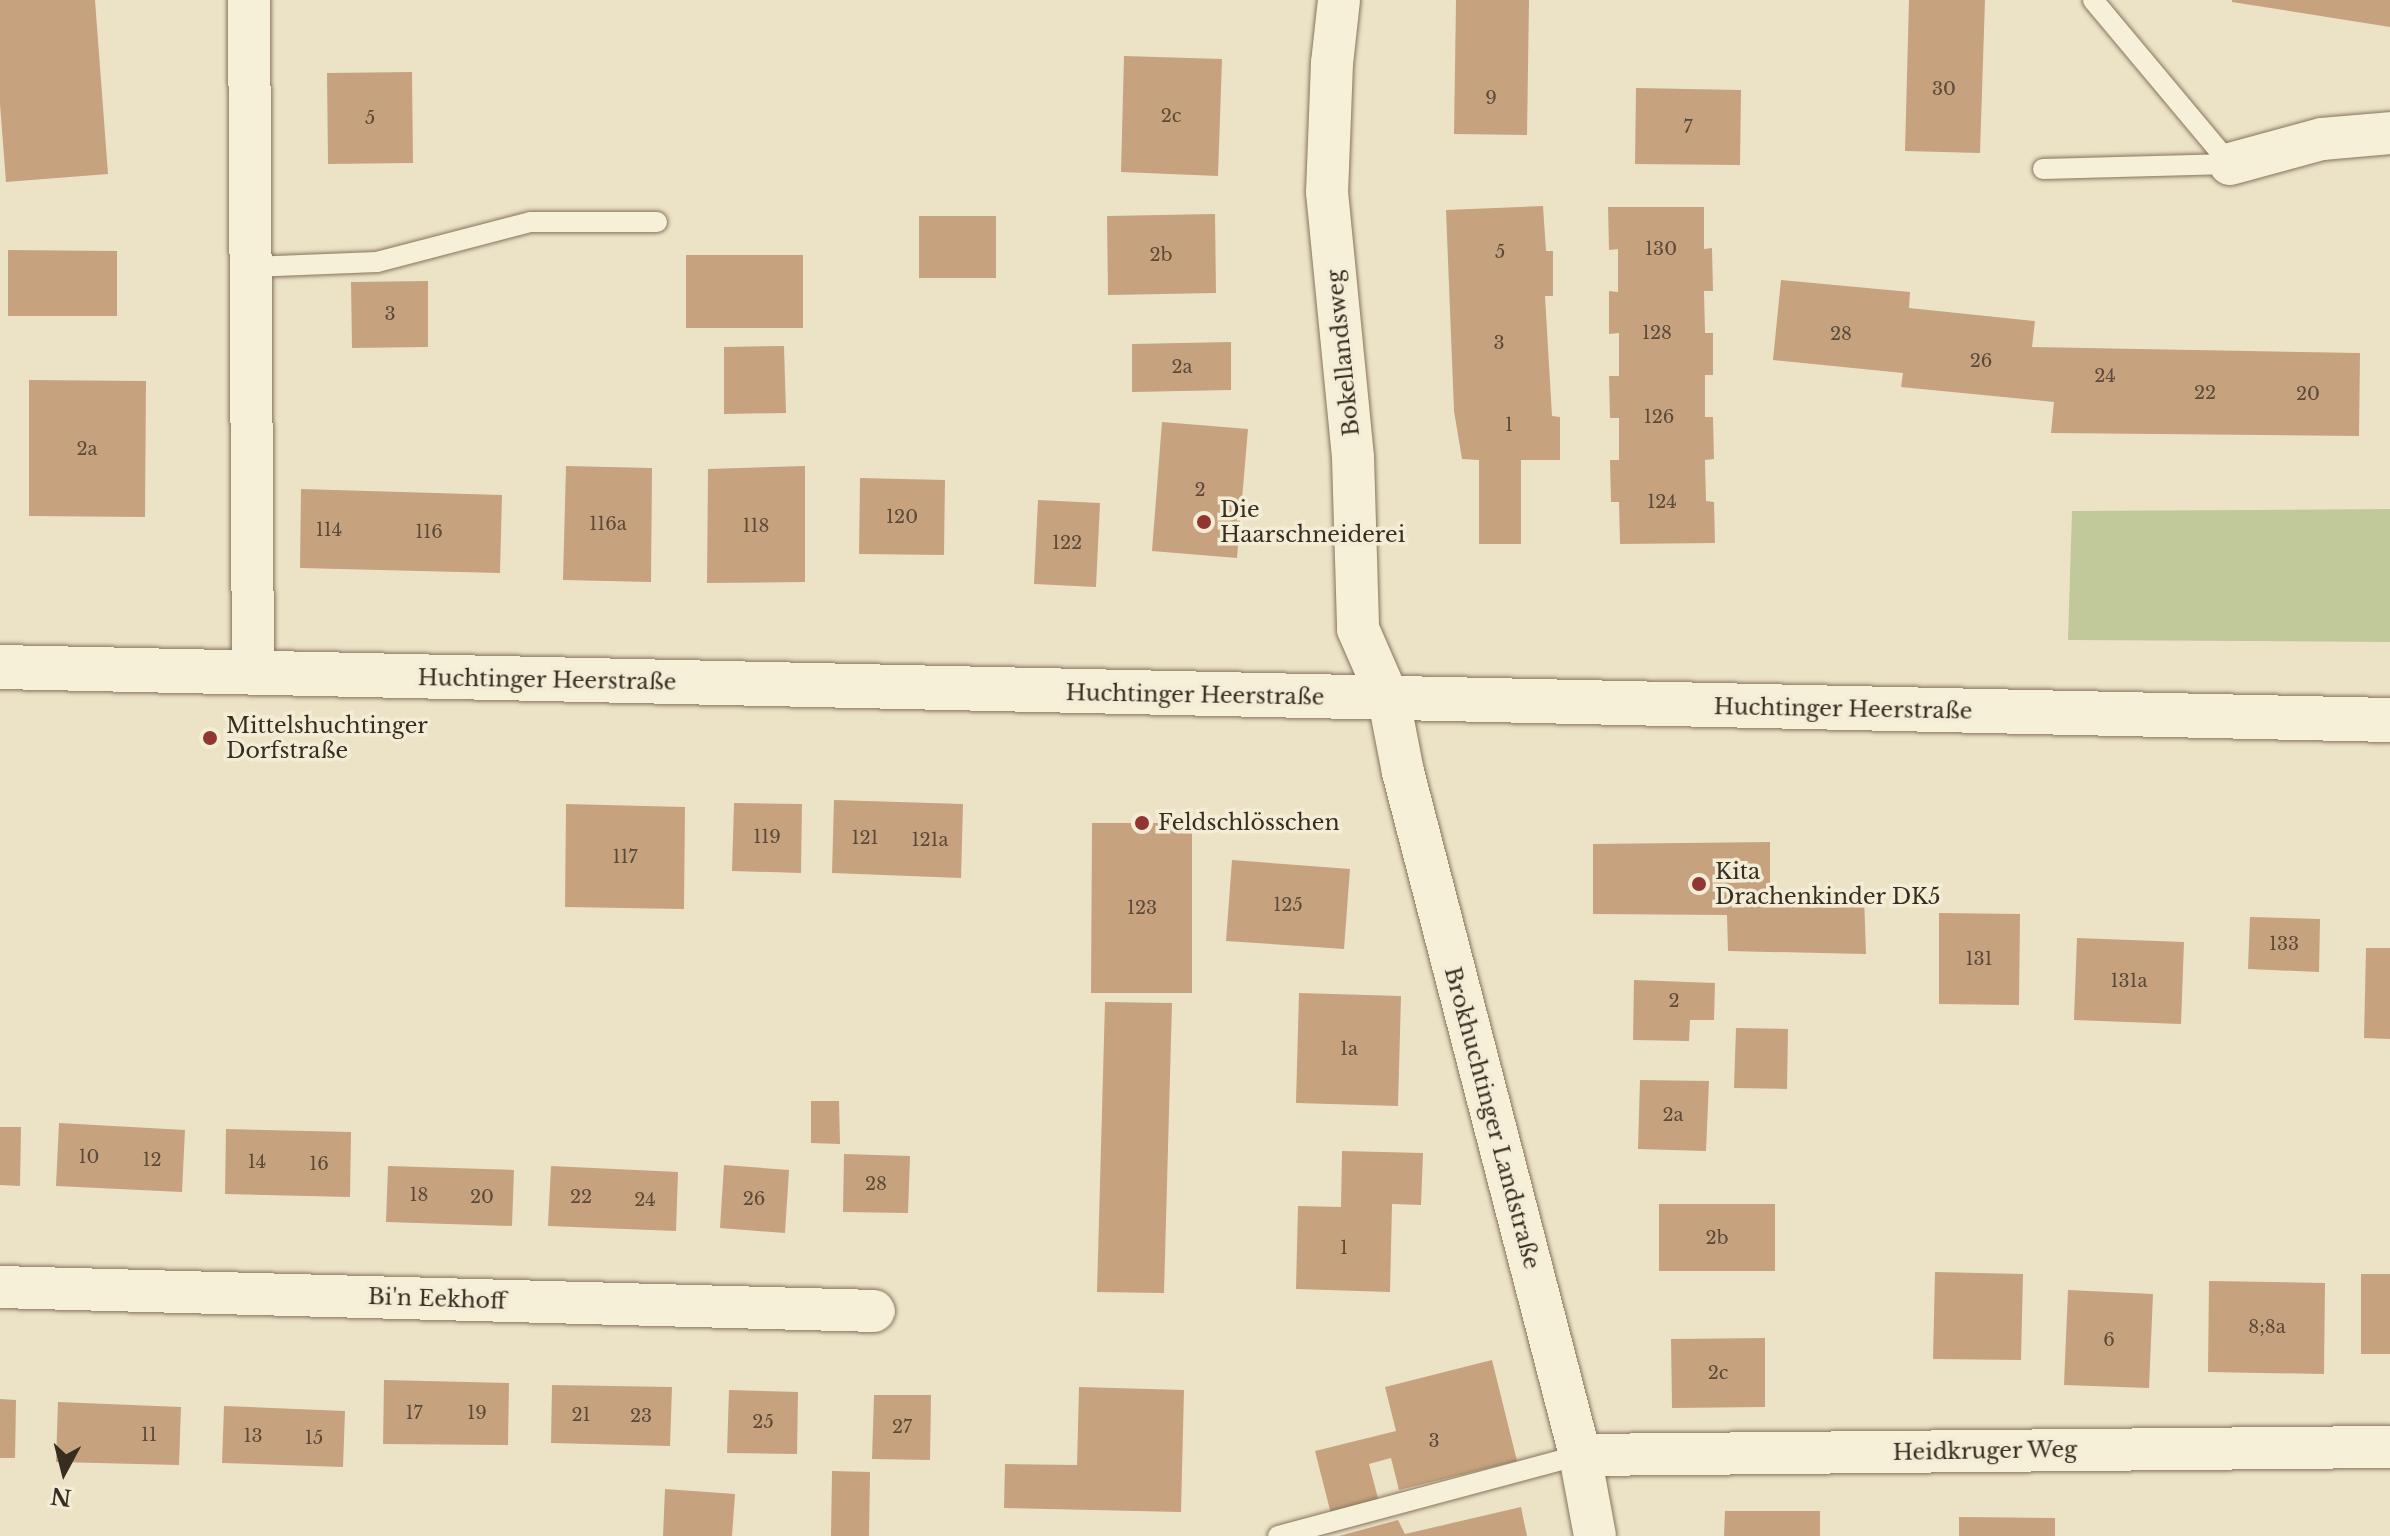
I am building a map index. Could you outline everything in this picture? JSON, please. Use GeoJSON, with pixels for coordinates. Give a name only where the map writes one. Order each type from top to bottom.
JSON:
{"type":"FeatureCollection","features":[{"type":"Feature","properties":{"kind":"main road","name":"Huchtinger Heerstraße"},"geometry":{"type":"LineString","coordinates":[[0,667],[2390,720]]}},
{"type":"Feature","properties":{"kind":"street"},"geometry":{"type":"LineString","coordinates":[[249,0],[253,673]]}},
{"type":"Feature","properties":{"kind":"street","name":"Bokellandsweg"},"geometry":{"type":"LineString","coordinates":[[1339,0],[1332,63],[1327,192],[1353,457],[1358,629],[1389,700]]}},
{"type":"Feature","properties":{"kind":"street"},"geometry":{"type":"LineString","coordinates":[[2230,164],[2322,139],[2390,133]]}},
{"type":"Feature","properties":{"kind":"street","name":"Brokhuchtinger Landstraße"},"geometry":{"type":"LineString","coordinates":[[1389,700],[1403,772],[1580,1455],[1595,1536]]}},
{"type":"Feature","properties":{"kind":"street","name":"Bi'n Eekhoff"},"geometry":{"type":"LineString","coordinates":[[0,1287],[874,1311]]}},
{"type":"Feature","properties":{"kind":"street","name":"Heidkruger Weg"},"geometry":{"type":"LineString","coordinates":[[1580,1455],[2390,1447]]}},
{"type":"Feature","properties":{"kind":"lane"},"geometry":{"type":"LineString","coordinates":[[2093,0],[2230,164]]}},
{"type":"Feature","properties":{"kind":"lane"},"geometry":{"type":"LineString","coordinates":[[2043,169],[2230,164]]}},
{"type":"Feature","properties":{"kind":"lane"},"geometry":{"type":"LineString","coordinates":[[251,267],[377,262],[531,222],[657,222]]}},
{"type":"Feature","properties":{"kind":"lane"},"geometry":{"type":"LineString","coordinates":[[1278,1536],[1580,1455]]}},
{"type":"Feature","properties":{"kind":"green space"},"geometry":{"type":"Polygon","coordinates":[[[2390,509],[2390,642],[2068,640],[2072,511],[2390,509]]]}},
{"type":"Feature","properties":{"kind":"building"},"geometry":{"type":"Polygon","coordinates":[[[0,0],[95,0],[108,174],[6,182],[0,104],[0,0]]]}},
{"type":"Feature","properties":{"kind":"building"},"geometry":{"type":"Polygon","coordinates":[[[1456,0],[1529,0],[1527,135],[1454,134],[1456,0]]]}},
{"type":"Feature","properties":{"kind":"building"},"geometry":{"type":"Polygon","coordinates":[[[1909,0],[1985,0],[1980,153],[1905,151],[1909,0]]]}},
{"type":"Feature","properties":{"kind":"building"},"geometry":{"type":"Polygon","coordinates":[[[2390,0],[2390,27],[2232,2],[2390,0]]]}},
{"type":"Feature","properties":{"kind":"building"},"geometry":{"type":"Polygon","coordinates":[[[1124,56],[1222,59],[1218,176],[1121,172],[1124,56]]]}},
{"type":"Feature","properties":{"kind":"building"},"geometry":{"type":"Polygon","coordinates":[[[412,72],[413,163],[328,164],[327,73],[412,72]]]}},
{"type":"Feature","properties":{"kind":"building"},"geometry":{"type":"Polygon","coordinates":[[[1636,88],[1741,90],[1740,165],[1635,164],[1636,88]]]}},
{"type":"Feature","properties":{"kind":"building"},"geometry":{"type":"Polygon","coordinates":[[[1543,206],[1546,251],[1553,251],[1553,296],[1545,296],[1552,416],[1560,417],[1560,460],[1521,460],[1521,544],[1479,544],[1479,460],[1462,459],[1454,411],[1446,210],[1543,206]]]}},
{"type":"Feature","properties":{"kind":"building"},"geometry":{"type":"Polygon","coordinates":[[[1608,207],[1704,207],[1704,249],[1712,248],[1713,291],[1704,291],[1705,333],[1713,333],[1713,375],[1705,375],[1705,417],[1713,417],[1714,459],[1705,460],[1706,501],[1714,502],[1715,543],[1620,544],[1619,502],[1611,502],[1610,460],[1619,460],[1619,418],[1610,418],[1609,376],[1619,376],[1619,333],[1609,334],[1609,291],[1618,292],[1618,249],[1609,250],[1608,207]]]}},
{"type":"Feature","properties":{"kind":"building"},"geometry":{"type":"Polygon","coordinates":[[[1215,214],[1216,293],[1108,295],[1107,216],[1215,214]]]}},
{"type":"Feature","properties":{"kind":"building"},"geometry":{"type":"Polygon","coordinates":[[[919,216],[996,216],[996,278],[919,278],[919,216]]]}},
{"type":"Feature","properties":{"kind":"building"},"geometry":{"type":"Polygon","coordinates":[[[8,250],[117,251],[117,316],[8,316],[8,250]]]}},
{"type":"Feature","properties":{"kind":"building"},"geometry":{"type":"Polygon","coordinates":[[[686,255],[803,255],[803,328],[686,328],[686,255]]]}},
{"type":"Feature","properties":{"kind":"building"},"geometry":{"type":"Polygon","coordinates":[[[1781,280],[1910,292],[1909,308],[2035,321],[2032,347],[2360,353],[2359,436],[2051,433],[2054,402],[1901,387],[1903,373],[1773,360],[1781,280]]]}},
{"type":"Feature","properties":{"kind":"building"},"geometry":{"type":"Polygon","coordinates":[[[428,281],[428,347],[352,348],[351,282],[428,281]]]}},
{"type":"Feature","properties":{"kind":"building"},"geometry":{"type":"Polygon","coordinates":[[[1231,342],[1231,390],[1132,392],[1132,344],[1231,342]]]}},
{"type":"Feature","properties":{"kind":"building"},"geometry":{"type":"Polygon","coordinates":[[[784,346],[786,413],[724,414],[724,347],[784,346]]]}},
{"type":"Feature","properties":{"kind":"building"},"geometry":{"type":"Polygon","coordinates":[[[29,380],[146,381],[145,517],[29,516],[29,380]]]}},
{"type":"Feature","properties":{"kind":"building"},"geometry":{"type":"Polygon","coordinates":[[[1162,422],[1248,429],[1237,558],[1152,551],[1162,422]]]}},
{"type":"Feature","properties":{"kind":"building"},"geometry":{"type":"Polygon","coordinates":[[[566,466],[652,468],[651,582],[563,580],[566,466]]]}},
{"type":"Feature","properties":{"kind":"building"},"geometry":{"type":"Polygon","coordinates":[[[805,466],[805,582],[707,583],[708,469],[805,466]]]}},
{"type":"Feature","properties":{"kind":"building"},"geometry":{"type":"Polygon","coordinates":[[[860,478],[945,480],[944,555],[859,554],[860,478]]]}},
{"type":"Feature","properties":{"kind":"building"},"geometry":{"type":"Polygon","coordinates":[[[301,489],[502,495],[500,573],[300,568],[301,489]]]}},
{"type":"Feature","properties":{"kind":"building"},"geometry":{"type":"Polygon","coordinates":[[[1038,500],[1100,503],[1096,587],[1034,584],[1038,500]]]}},
{"type":"Feature","properties":{"kind":"building"},"geometry":{"type":"Polygon","coordinates":[[[834,800],[963,804],[961,878],[832,873],[834,800]]]}},
{"type":"Feature","properties":{"kind":"building"},"geometry":{"type":"Polygon","coordinates":[[[734,803],[802,804],[801,873],[732,871],[734,803]]]}},
{"type":"Feature","properties":{"kind":"building"},"geometry":{"type":"Polygon","coordinates":[[[566,804],[685,807],[684,909],[565,907],[566,804]]]}},
{"type":"Feature","properties":{"kind":"building"},"geometry":{"type":"Polygon","coordinates":[[[1092,823],[1192,823],[1192,993],[1091,993],[1092,823]]]}},
{"type":"Feature","properties":{"kind":"building"},"geometry":{"type":"Polygon","coordinates":[[[1770,842],[1770,894],[1864,896],[1866,954],[1728,951],[1727,915],[1593,914],[1593,844],[1770,842]]]}},
{"type":"Feature","properties":{"kind":"building"},"geometry":{"type":"Polygon","coordinates":[[[1232,860],[1350,869],[1344,949],[1226,941],[1232,860]]]}},
{"type":"Feature","properties":{"kind":"building"},"geometry":{"type":"Polygon","coordinates":[[[1939,913],[2020,914],[2019,1005],[1939,1004],[1939,913]]]}},
{"type":"Feature","properties":{"kind":"building"},"geometry":{"type":"Polygon","coordinates":[[[2250,917],[2320,919],[2319,972],[2248,969],[2250,917]]]}},
{"type":"Feature","properties":{"kind":"building"},"geometry":{"type":"Polygon","coordinates":[[[2077,938],[2184,942],[2181,1024],[2074,1020],[2077,938]]]}},
{"type":"Feature","properties":{"kind":"building"},"geometry":{"type":"Polygon","coordinates":[[[2366,948],[2390,948],[2390,1039],[2364,1038],[2366,948]]]}},
{"type":"Feature","properties":{"kind":"building"},"geometry":{"type":"Polygon","coordinates":[[[1634,980],[1715,983],[1714,1020],[1690,1020],[1689,1041],[1633,1040],[1634,980]]]}},
{"type":"Feature","properties":{"kind":"building"},"geometry":{"type":"Polygon","coordinates":[[[1299,993],[1401,996],[1398,1106],[1296,1103],[1299,993]]]}},
{"type":"Feature","properties":{"kind":"building"},"geometry":{"type":"Polygon","coordinates":[[[1105,1002],[1172,1003],[1164,1293],[1097,1292],[1105,1002]]]}},
{"type":"Feature","properties":{"kind":"building"},"geometry":{"type":"Polygon","coordinates":[[[1736,1028],[1788,1029],[1787,1089],[1734,1088],[1736,1028]]]}},
{"type":"Feature","properties":{"kind":"building"},"geometry":{"type":"Polygon","coordinates":[[[1640,1080],[1709,1081],[1706,1151],[1638,1149],[1640,1080]]]}},
{"type":"Feature","properties":{"kind":"building"},"geometry":{"type":"Polygon","coordinates":[[[811,1101],[839,1101],[840,1144],[811,1143],[811,1101]]]}},
{"type":"Feature","properties":{"kind":"building"},"geometry":{"type":"Polygon","coordinates":[[[59,1123],[185,1130],[182,1192],[56,1186],[59,1123]]]}},
{"type":"Feature","properties":{"kind":"building"},"geometry":{"type":"Polygon","coordinates":[[[0,1127],[21,1127],[20,1186],[0,1185],[0,1127]]]}},
{"type":"Feature","properties":{"kind":"building"},"geometry":{"type":"Polygon","coordinates":[[[226,1129],[351,1132],[350,1197],[225,1194],[226,1129]]]}},
{"type":"Feature","properties":{"kind":"building"},"geometry":{"type":"Polygon","coordinates":[[[1342,1151],[1423,1153],[1421,1205],[1392,1204],[1390,1292],[1296,1289],[1298,1206],[1341,1207],[1342,1151]]]}},
{"type":"Feature","properties":{"kind":"building"},"geometry":{"type":"Polygon","coordinates":[[[844,1154],[910,1156],[908,1213],[843,1212],[844,1154]]]}},
{"type":"Feature","properties":{"kind":"building"},"geometry":{"type":"Polygon","coordinates":[[[724,1165],[789,1170],[785,1233],[720,1228],[724,1165]]]}},
{"type":"Feature","properties":{"kind":"building"},"geometry":{"type":"Polygon","coordinates":[[[388,1166],[514,1170],[512,1226],[386,1222],[388,1166]]]}},
{"type":"Feature","properties":{"kind":"building"},"geometry":{"type":"Polygon","coordinates":[[[551,1166],[678,1172],[676,1231],[548,1226],[551,1166]]]}},
{"type":"Feature","properties":{"kind":"building"},"geometry":{"type":"Polygon","coordinates":[[[1659,1204],[1775,1204],[1775,1271],[1659,1271],[1659,1204]]]}},
{"type":"Feature","properties":{"kind":"building"},"geometry":{"type":"Polygon","coordinates":[[[1935,1272],[2023,1274],[2021,1360],[1933,1359],[1935,1272]]]}},
{"type":"Feature","properties":{"kind":"building"},"geometry":{"type":"Polygon","coordinates":[[[2361,1274],[2390,1274],[2390,1354],[2361,1354],[2361,1274]]]}},
{"type":"Feature","properties":{"kind":"building"},"geometry":{"type":"Polygon","coordinates":[[[2209,1281],[2325,1283],[2324,1374],[2208,1372],[2209,1281]]]}},
{"type":"Feature","properties":{"kind":"building"},"geometry":{"type":"Polygon","coordinates":[[[2068,1290],[2153,1294],[2149,1388],[2064,1385],[2068,1290]]]}},
{"type":"Feature","properties":{"kind":"building"},"geometry":{"type":"Polygon","coordinates":[[[1765,1338],[1765,1407],[1672,1408],[1671,1339],[1765,1338]]]}},
{"type":"Feature","properties":{"kind":"building"},"geometry":{"type":"Polygon","coordinates":[[[1492,1360],[1517,1461],[1399,1490],[1391,1458],[1369,1464],[1379,1502],[1331,1514],[1315,1451],[1396,1431],[1385,1387],[1492,1360]]]}},
{"type":"Feature","properties":{"kind":"building"},"geometry":{"type":"Polygon","coordinates":[[[384,1380],[509,1383],[508,1445],[383,1444],[384,1380]]]}},
{"type":"Feature","properties":{"kind":"building"},"geometry":{"type":"Polygon","coordinates":[[[552,1385],[672,1387],[670,1446],[551,1443],[552,1385]]]}},
{"type":"Feature","properties":{"kind":"building"},"geometry":{"type":"Polygon","coordinates":[[[1079,1387],[1184,1390],[1181,1512],[1004,1508],[1005,1464],[1077,1465],[1079,1387]]]}},
{"type":"Feature","properties":{"kind":"building"},"geometry":{"type":"Polygon","coordinates":[[[729,1390],[798,1392],[797,1454],[727,1453],[729,1390]]]}},
{"type":"Feature","properties":{"kind":"building"},"geometry":{"type":"Polygon","coordinates":[[[874,1395],[931,1395],[930,1460],[872,1459],[874,1395]]]}},
{"type":"Feature","properties":{"kind":"building"},"geometry":{"type":"Polygon","coordinates":[[[0,1399],[16,1400],[15,1458],[0,1458],[0,1399]]]}},
{"type":"Feature","properties":{"kind":"building"},"geometry":{"type":"Polygon","coordinates":[[[58,1402],[181,1407],[179,1465],[56,1462],[58,1402]]]}},
{"type":"Feature","properties":{"kind":"building"},"geometry":{"type":"Polygon","coordinates":[[[224,1406],[345,1411],[343,1467],[222,1463],[224,1406]]]}},
{"type":"Feature","properties":{"kind":"building"},"geometry":{"type":"Polygon","coordinates":[[[832,1471],[870,1472],[869,1536],[831,1536],[832,1471]]]}},
{"type":"Feature","properties":{"kind":"building"},"geometry":{"type":"Polygon","coordinates":[[[665,1489],[735,1494],[732,1536],[663,1536],[665,1489]]]}},
{"type":"Feature","properties":{"kind":"building"},"geometry":{"type":"Polygon","coordinates":[[[1521,1507],[1527,1536],[1339,1536],[1398,1520],[1405,1534],[1521,1507]]]}},
{"type":"Feature","properties":{"kind":"building"},"geometry":{"type":"Polygon","coordinates":[[[1725,1511],[1820,1511],[1820,1536],[1724,1536],[1725,1511]]]}},
{"type":"Feature","properties":{"kind":"building"},"geometry":{"type":"Polygon","coordinates":[[[1959,1517],[2055,1518],[2055,1536],[1959,1536],[1959,1517]]]}},
{"type":"Feature","properties":{"kind":"place","name":"Die Haarschneiderei"},"geometry":{"type":"Point","coordinates":[1204,522]}},
{"type":"Feature","properties":{"kind":"place","name":"Mittelshuchtinger Dorfstraße"},"geometry":{"type":"Point","coordinates":[210,738]}},
{"type":"Feature","properties":{"kind":"place","name":"Feldschlösschen"},"geometry":{"type":"Point","coordinates":[1142,823]}},
{"type":"Feature","properties":{"kind":"place","name":"Kita Drachenkinder DK5"},"geometry":{"type":"Point","coordinates":[1699,884]}}]}
